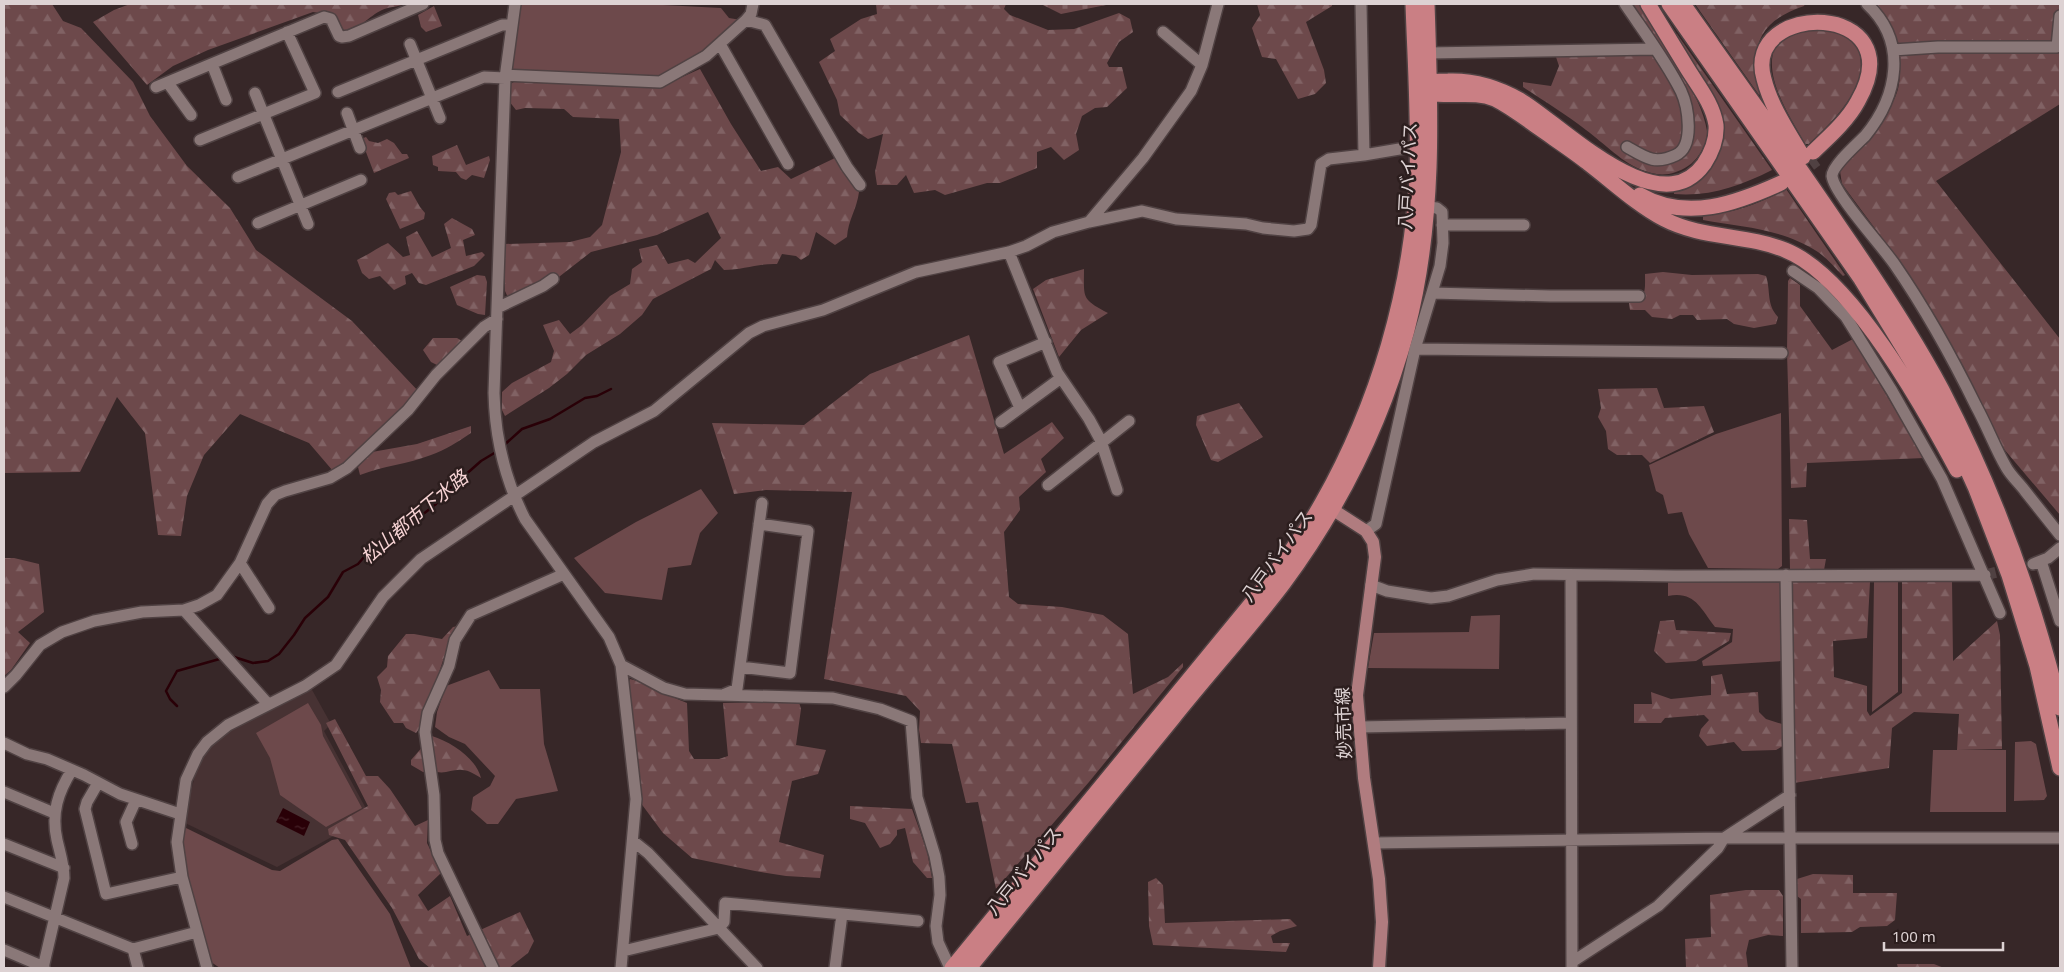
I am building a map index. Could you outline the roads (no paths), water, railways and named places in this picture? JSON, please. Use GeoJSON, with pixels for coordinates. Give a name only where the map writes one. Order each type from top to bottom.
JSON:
{"type":"FeatureCollection","features":[{"type":"Feature","properties":{"kind":"highway"},"geometry":{"type":"LineString","coordinates":[[1413,4],[1425,88]]}},
{"type":"Feature","properties":{"kind":"highway"},"geometry":{"type":"LineString","coordinates":[[1425,88],[1429,53],[1427,4]]}},
{"type":"Feature","properties":{"kind":"highway"},"geometry":{"type":"LineString","coordinates":[[1596,162],[1650,183],[1664,185],[1691,176],[1701,168],[1710,156],[1715,143],[1716,127],[1708,101],[1648,4]]}},
{"type":"Feature","properties":{"kind":"highway"},"geometry":{"type":"LineString","coordinates":[[1668,4],[1861,278],[1918,372],[1952,436],[1976,489],[2009,574],[2038,666],[2060,768]]}},
{"type":"Feature","properties":{"kind":"highway"},"geometry":{"type":"LineString","coordinates":[[1683,4],[1789,178],[1878,284]]}},
{"type":"Feature","properties":{"kind":"highway"},"geometry":{"type":"LineString","coordinates":[[1864,24],[1874,42],[1877,59],[1876,75],[1870,92],[1863,108],[1837,142],[1814,156],[1858,102],[1869,72],[1868,50],[1861,34],[1848,20],[1834,13],[1820,10],[1798,12],[1781,21],[1766,41],[1763,53],[1764,80],[1785,127],[1857,242],[1878,284],[1910,334],[1941,390],[1974,457],[2014,550],[2044,643],[2060,708]]}},
{"type":"Feature","properties":{"kind":"highway"},"geometry":{"type":"LineString","coordinates":[[1425,88],[1493,98],[1596,162],[1647,199],[1665,205],[1706,208],[1729,204],[1749,198],[1789,178]]}},
{"type":"Feature","properties":{"kind":"highway","name":"八戸バイパス"},"geometry":{"type":"LineString","coordinates":[[969,968],[1282,586],[1327,506],[1366,413],[1397,314],[1414,216],[1418,146],[1425,88]]}},
{"type":"Feature","properties":{"kind":"highway","name":"八戸バイパス"},"geometry":{"type":"LineString","coordinates":[[951,968],[1260,594],[1327,506],[1360,458],[1390,383],[1407,330],[1417,283],[1428,207],[1431,144],[1425,88]]}},
{"type":"Feature","properties":{"kind":"highway"},"geometry":{"type":"LineString","coordinates":[[1596,162],[1612,183],[1665,219],[1687,229],[1761,242],[1786,250],[1812,266],[1836,287],[1892,359],[1940,438],[2009,574]]}},
{"type":"Feature","properties":{"kind":"main road"},"geometry":{"type":"LineString","coordinates":[[1327,506],[1366,531]]}},
{"type":"Feature","properties":{"kind":"main road","name":"妙売市線"},"geometry":{"type":"LineString","coordinates":[[1366,531],[1373,542],[1375,557],[1357,695],[1364,778],[1379,879],[1382,922],[1379,968]]}},
{"type":"Feature","properties":{"kind":"street"},"geometry":{"type":"LineString","coordinates":[[156,87],[324,17],[331,18],[339,36],[342,37],[349,36],[424,4]]}},
{"type":"Feature","properties":{"kind":"street"},"geometry":{"type":"LineString","coordinates":[[516,4],[505,77],[494,415],[502,464],[514,498],[525,519],[609,637],[621,665],[636,799],[621,968]]}},
{"type":"Feature","properties":{"kind":"street"},"geometry":{"type":"LineString","coordinates":[[238,178],[484,77],[660,82],[706,56],[746,20],[751,14],[753,4]]}},
{"type":"Feature","properties":{"kind":"street"},"geometry":{"type":"LineString","coordinates":[[1089,222],[1143,158],[1191,91],[1202,65],[1218,4]]}},
{"type":"Feature","properties":{"kind":"street"},"geometry":{"type":"LineString","coordinates":[[1361,4],[1364,155]]}},
{"type":"Feature","properties":{"kind":"street"},"geometry":{"type":"LineString","coordinates":[[1625,4],[1682,92],[1689,131],[1687,144],[1680,153],[1659,161],[1649,159],[1627,147]]}},
{"type":"Feature","properties":{"kind":"street"},"geometry":{"type":"LineString","coordinates":[[1867,4],[1883,21],[1890,35],[1894,64],[1892,84],[1887,101],[1866,134],[1834,168],[1832,178],[1859,220],[1892,260],[1918,299],[1950,355],[2007,468],[2060,536]]}},
{"type":"Feature","properties":{"kind":"street"},"geometry":{"type":"LineString","coordinates":[[1893,50],[1938,47],[2057,46],[2060,16]]}},
{"type":"Feature","properties":{"kind":"street"},"geometry":{"type":"LineString","coordinates":[[746,20],[765,25],[847,167],[860,185]]}},
{"type":"Feature","properties":{"kind":"street"},"geometry":{"type":"LineString","coordinates":[[338,92],[502,25],[512,25]]}},
{"type":"Feature","properties":{"kind":"street"},"geometry":{"type":"LineString","coordinates":[[200,140],[315,93],[287,32]]}},
{"type":"Feature","properties":{"kind":"street"},"geometry":{"type":"LineString","coordinates":[[1162,32],[1202,65]]}},
{"type":"Feature","properties":{"kind":"street"},"geometry":{"type":"LineString","coordinates":[[410,44],[440,118]]}},
{"type":"Feature","properties":{"kind":"street"},"geometry":{"type":"LineString","coordinates":[[720,44],[788,164]]}},
{"type":"Feature","properties":{"kind":"street"},"geometry":{"type":"LineString","coordinates":[[1429,53],[1655,49]]}},
{"type":"Feature","properties":{"kind":"street"},"geometry":{"type":"LineString","coordinates":[[212,64],[226,100]]}},
{"type":"Feature","properties":{"kind":"street"},"geometry":{"type":"LineString","coordinates":[[168,83],[191,116]]}},
{"type":"Feature","properties":{"kind":"street"},"geometry":{"type":"LineString","coordinates":[[255,93],[308,224]]}},
{"type":"Feature","properties":{"kind":"street"},"geometry":{"type":"LineString","coordinates":[[347,113],[360,148]]}},
{"type":"Feature","properties":{"kind":"street"},"geometry":{"type":"LineString","coordinates":[[207,968],[182,877],[177,842],[186,780],[191,767],[207,742],[228,724],[312,682],[336,666],[383,597],[420,559],[514,498],[594,442],[654,411],[749,333],[763,326],[823,310],[916,272],[1009,252],[1026,246],[1053,232],[1142,210],[1176,219],[1246,224],[1286,230],[1308,229],[1311,225],[1321,164],[1329,159],[1418,146]]}},
{"type":"Feature","properties":{"kind":"street"},"geometry":{"type":"LineString","coordinates":[[258,223],[361,180]]}},
{"type":"Feature","properties":{"kind":"street"},"geometry":{"type":"LineString","coordinates":[[1366,531],[1376,524],[1415,349],[1440,266],[1443,243],[1442,212],[1437,208],[1428,207]]}},
{"type":"Feature","properties":{"kind":"street"},"geometry":{"type":"LineString","coordinates":[[1442,225],[1524,225]]}},
{"type":"Feature","properties":{"kind":"street"},"geometry":{"type":"LineString","coordinates":[[1009,252],[1057,372],[1101,441],[1117,490]]}},
{"type":"Feature","properties":{"kind":"street"},"geometry":{"type":"LineString","coordinates":[[1793,271],[1818,288],[1846,317],[1892,391],[1942,479],[2000,613]]}},
{"type":"Feature","properties":{"kind":"street"},"geometry":{"type":"LineString","coordinates":[[4,687],[40,645],[62,632],[94,621],[142,612],[184,610],[199,605],[217,595],[240,563],[266,504],[276,495],[285,491],[330,478],[347,468],[408,410],[436,375],[497,314],[553,279]]}},
{"type":"Feature","properties":{"kind":"street"},"geometry":{"type":"LineString","coordinates":[[1432,293],[1639,296]]}},
{"type":"Feature","properties":{"kind":"street"},"geometry":{"type":"LineString","coordinates":[[1020,408],[999,362],[1046,342]]}},
{"type":"Feature","properties":{"kind":"street"},"geometry":{"type":"LineString","coordinates":[[1415,349],[1782,353]]}},
{"type":"Feature","properties":{"kind":"street"},"geometry":{"type":"LineString","coordinates":[[1001,422],[1061,378]]}},
{"type":"Feature","properties":{"kind":"street"},"geometry":{"type":"LineString","coordinates":[[1048,485],[1101,441],[1129,421]]}},
{"type":"Feature","properties":{"kind":"street"},"geometry":{"type":"LineString","coordinates":[[724,695],[737,689],[762,503]]}},
{"type":"Feature","properties":{"kind":"street"},"geometry":{"type":"LineString","coordinates":[[740,667],[790,673],[808,531],[760,524]]}},
{"type":"Feature","properties":{"kind":"street"},"geometry":{"type":"LineString","coordinates":[[2060,548],[2037,563],[2060,621]]}},
{"type":"Feature","properties":{"kind":"street"},"geometry":{"type":"LineString","coordinates":[[240,563],[268,608]]}},
{"type":"Feature","properties":{"kind":"street"},"geometry":{"type":"LineString","coordinates":[[493,968],[437,846],[434,827],[434,795],[424,732],[426,721],[448,666],[455,640],[471,615],[564,574]]}},
{"type":"Feature","properties":{"kind":"street"},"geometry":{"type":"LineString","coordinates":[[1371,585],[1387,591],[1431,598],[1448,596],[1497,580],[1534,574],[1985,575]]}},
{"type":"Feature","properties":{"kind":"street"},"geometry":{"type":"LineString","coordinates":[[1570,575],[1572,965]]}},
{"type":"Feature","properties":{"kind":"street"},"geometry":{"type":"LineString","coordinates":[[1786,575],[1792,968]]}},
{"type":"Feature","properties":{"kind":"street"},"geometry":{"type":"LineString","coordinates":[[184,610],[268,704]]}},
{"type":"Feature","properties":{"kind":"street"},"geometry":{"type":"LineString","coordinates":[[621,665],[664,688],[685,694],[833,698],[880,709],[911,721],[917,797],[935,856],[939,877],[940,896],[936,926],[938,942],[951,968]]}},
{"type":"Feature","properties":{"kind":"street"},"geometry":{"type":"LineString","coordinates":[[1359,726],[1571,723]]}},
{"type":"Feature","properties":{"kind":"street"},"geometry":{"type":"LineString","coordinates":[[4,743],[27,754],[47,759],[136,800],[180,814]]}},
{"type":"Feature","properties":{"kind":"street"},"geometry":{"type":"LineString","coordinates":[[4,950],[47,967],[54,919],[64,878],[64,868],[56,838],[54,813],[60,791],[72,770]]}},
{"type":"Feature","properties":{"kind":"street"},"geometry":{"type":"LineString","coordinates":[[98,783],[85,809],[106,894],[182,877]]}},
{"type":"Feature","properties":{"kind":"street"},"geometry":{"type":"LineString","coordinates":[[4,792],[54,813]]}},
{"type":"Feature","properties":{"kind":"street"},"geometry":{"type":"LineString","coordinates":[[1572,965],[1658,906],[1718,848],[1724,838],[1790,795]]}},
{"type":"Feature","properties":{"kind":"street"},"geometry":{"type":"LineString","coordinates":[[132,844],[126,822],[136,800]]}},
{"type":"Feature","properties":{"kind":"street"},"geometry":{"type":"LineString","coordinates":[[1374,843],[1724,838],[1790,840],[2060,838]]}},
{"type":"Feature","properties":{"kind":"street"},"geometry":{"type":"LineString","coordinates":[[633,841],[648,853],[757,968]]}},
{"type":"Feature","properties":{"kind":"street"},"geometry":{"type":"LineString","coordinates":[[4,844],[64,868]]}},
{"type":"Feature","properties":{"kind":"street"},"geometry":{"type":"LineString","coordinates":[[4,898],[133,949],[197,932]]}},
{"type":"Feature","properties":{"kind":"street"},"geometry":{"type":"LineString","coordinates":[[623,951],[719,928],[724,922],[725,904],[918,921]]}},
{"type":"Feature","properties":{"kind":"street"},"geometry":{"type":"LineString","coordinates":[[835,968],[842,914]]}},
{"type":"Feature","properties":{"kind":"street"},"geometry":{"type":"LineString","coordinates":[[133,949],[138,968]]}},
{"type":"Feature","properties":{"kind":"water"},"geometry":{"type":"Polygon","coordinates":[[[283,808],[310,822],[304,836],[276,822],[283,808]]]}},
{"type":"Feature","properties":{"kind":"waterway"},"geometry":{"type":"LineString","coordinates":[[502,447],[522,429],[550,419],[585,398],[597,396],[611,389]]}},
{"type":"Feature","properties":{"kind":"waterway","name":"松山都市下水路"},"geometry":{"type":"LineString","coordinates":[[231,656],[253,663],[268,661],[279,654],[305,618],[328,597],[343,572],[358,564],[377,542],[399,533],[436,504],[446,492],[481,461],[496,452]]}},
{"type":"Feature","properties":{"kind":"waterway","name":"松山都市下水路"},"geometry":{"type":"LineString","coordinates":[[177,706],[170,699],[166,691],[177,671],[223,658]]}},
{"type":"Feature","properties":{"kind":"tunnel"},"geometry":{"type":"LineString","coordinates":[[1791,177],[1816,159]]}},
{"type":"Feature","properties":{"kind":"tunnel"},"geometry":{"type":"LineString","coordinates":[[1985,575],[2014,568]]}}]}
